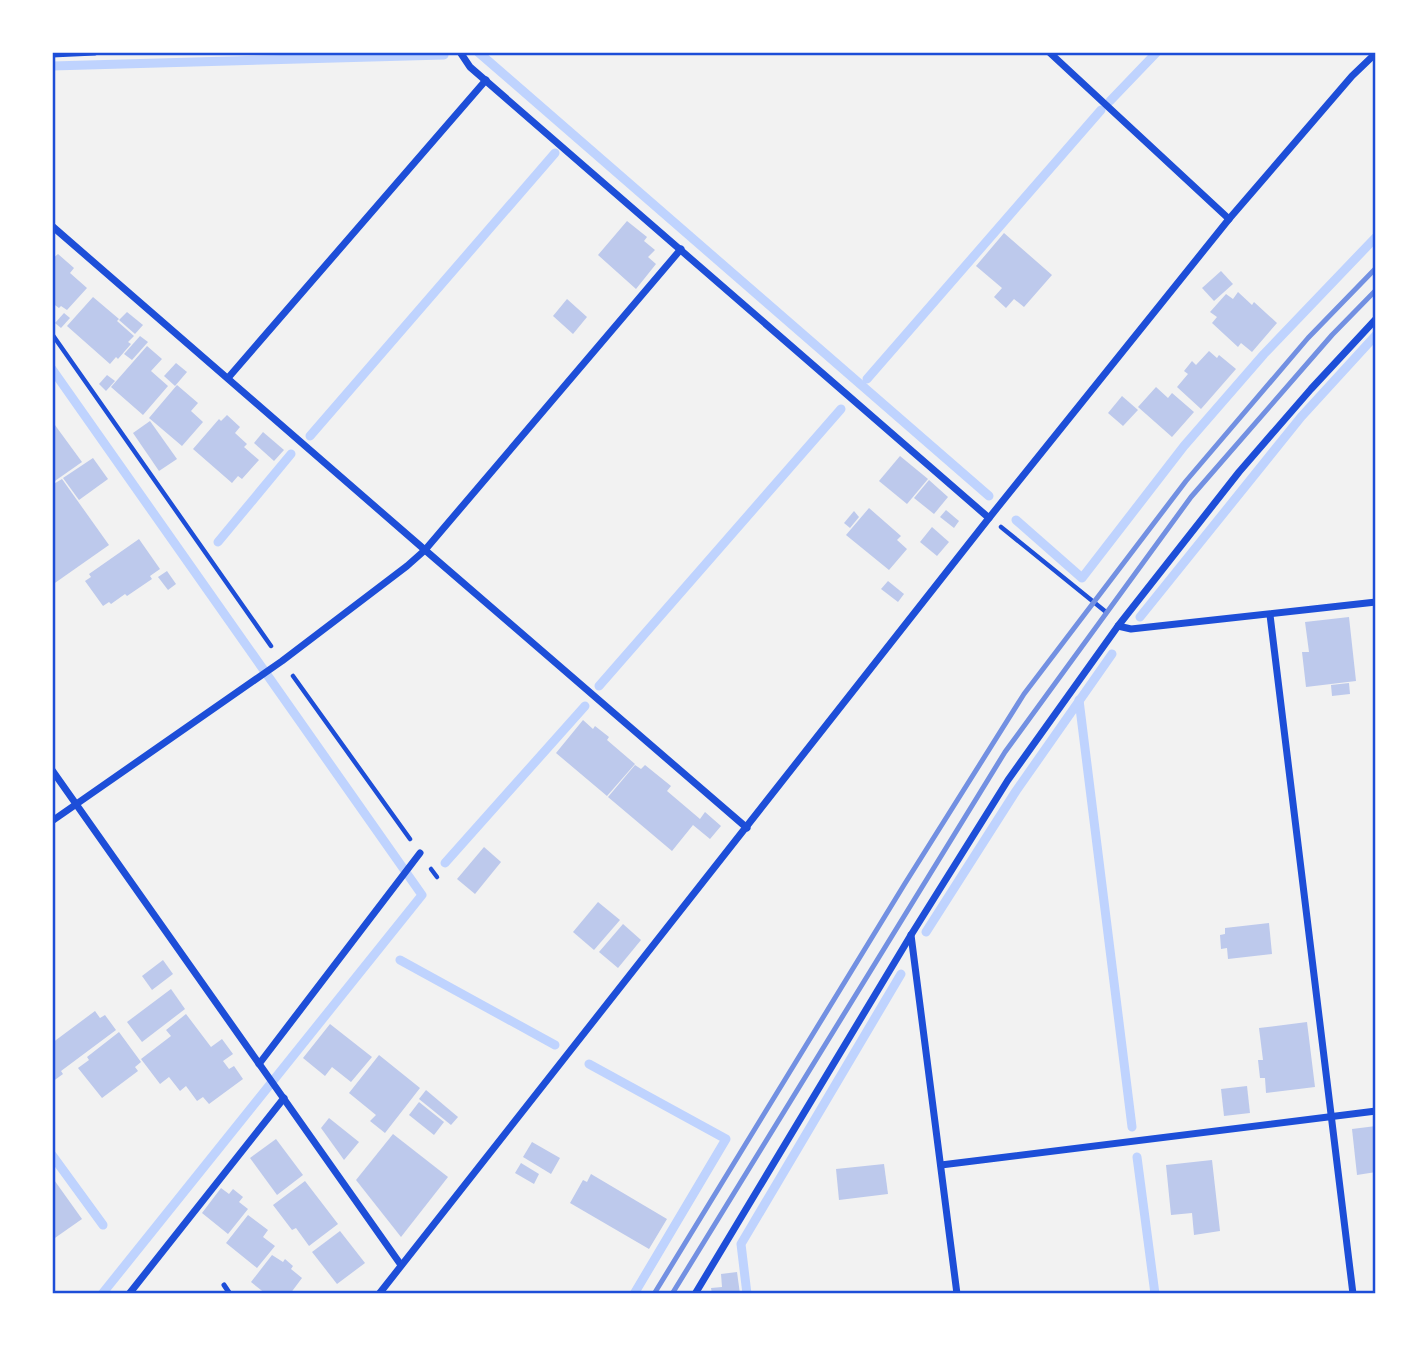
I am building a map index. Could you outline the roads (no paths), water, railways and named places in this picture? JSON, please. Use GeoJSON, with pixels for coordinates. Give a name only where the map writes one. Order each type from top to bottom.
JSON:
{"type":"FeatureCollection","features":[{"type":"Feature","properties":{"kind":"street"},"geometry":{"type":"LineString","coordinates":[[52,54],[95,52]]}},
{"type":"Feature","properties":{"kind":"street"},"geometry":{"type":"LineString","coordinates":[[460,52],[470,67],[989,518]]}},
{"type":"Feature","properties":{"kind":"street"},"geometry":{"type":"LineString","coordinates":[[1049,52],[1228,219]]}},
{"type":"Feature","properties":{"kind":"street"},"geometry":{"type":"LineString","coordinates":[[379,1293],[1228,219],[1352,76],[1376,53]]}},
{"type":"Feature","properties":{"kind":"street"},"geometry":{"type":"LineString","coordinates":[[228,378],[486,80]]}},
{"type":"Feature","properties":{"kind":"street"},"geometry":{"type":"LineString","coordinates":[[52,226],[747,828]]}},
{"type":"Feature","properties":{"kind":"street"},"geometry":{"type":"LineString","coordinates":[[52,821],[282,661],[425,550],[681,249]]}},
{"type":"Feature","properties":{"kind":"street"},"geometry":{"type":"LineString","coordinates":[[695,1293],[1008,780],[1118,626],[1239,472],[1376,319]]}},
{"type":"Feature","properties":{"kind":"street"},"geometry":{"type":"LineString","coordinates":[[1118,626],[1131,629],[1376,602]]}},
{"type":"Feature","properties":{"kind":"street"},"geometry":{"type":"LineString","coordinates":[[1270,615],[1353,1293]]}},
{"type":"Feature","properties":{"kind":"street"},"geometry":{"type":"LineString","coordinates":[[52,771],[401,1265]]}},
{"type":"Feature","properties":{"kind":"street"},"geometry":{"type":"LineString","coordinates":[[261,1066],[420,853]]}},
{"type":"Feature","properties":{"kind":"street"},"geometry":{"type":"LineString","coordinates":[[911,935],[957,1293]]}},
{"type":"Feature","properties":{"kind":"street"},"geometry":{"type":"LineString","coordinates":[[129,1293],[284,1098]]}},
{"type":"Feature","properties":{"kind":"street"},"geometry":{"type":"LineString","coordinates":[[941,1165],[1376,1111]]}},
{"type":"Feature","properties":{"kind":"lane"},"geometry":{"type":"LineString","coordinates":[[224,1285],[230,1293]]}},
{"type":"Feature","properties":{"kind":"waterway"},"geometry":{"type":"LineString","coordinates":[[478,52],[989,496]]}},
{"type":"Feature","properties":{"kind":"waterway"},"geometry":{"type":"LineString","coordinates":[[1110,101],[1157,52]]}},
{"type":"Feature","properties":{"kind":"waterway"},"geometry":{"type":"LineString","coordinates":[[52,66],[444,55]]}},
{"type":"Feature","properties":{"kind":"waterway"},"geometry":{"type":"LineString","coordinates":[[867,379],[1101,110]]}},
{"type":"Feature","properties":{"kind":"waterway"},"geometry":{"type":"LineString","coordinates":[[310,436],[555,153]]}},
{"type":"Feature","properties":{"kind":"waterway"},"geometry":{"type":"LineString","coordinates":[[1016,520],[1082,578],[1184,446],[1264,354],[1376,237]]}},
{"type":"Feature","properties":{"kind":"waterway"},"geometry":{"type":"LineString","coordinates":[[1140,617],[1301,417],[1376,335]]}},
{"type":"Feature","properties":{"kind":"waterway"},"geometry":{"type":"LineString","coordinates":[[52,369],[422,895],[102,1294]]}},
{"type":"Feature","properties":{"kind":"waterway"},"geometry":{"type":"LineString","coordinates":[[599,686],[841,409]]}},
{"type":"Feature","properties":{"kind":"waterway"},"geometry":{"type":"LineString","coordinates":[[218,542],[291,454]]}},
{"type":"Feature","properties":{"kind":"waterway"},"geometry":{"type":"LineString","coordinates":[[926,932],[1016,791],[1112,654]]}},
{"type":"Feature","properties":{"kind":"waterway"},"geometry":{"type":"LineString","coordinates":[[1079,700],[1132,1127]]}},
{"type":"Feature","properties":{"kind":"waterway"},"geometry":{"type":"LineString","coordinates":[[445,863],[585,706]]}},
{"type":"Feature","properties":{"kind":"waterway"},"geometry":{"type":"LineString","coordinates":[[400,960],[555,1045]]}},
{"type":"Feature","properties":{"kind":"waterway"},"geometry":{"type":"LineString","coordinates":[[747,1294],[741,1244],[901,974]]}},
{"type":"Feature","properties":{"kind":"waterway"},"geometry":{"type":"LineString","coordinates":[[589,1064],[726,1139],[634,1294]]}},
{"type":"Feature","properties":{"kind":"waterway"},"geometry":{"type":"LineString","coordinates":[[52,1155],[103,1225]]}},
{"type":"Feature","properties":{"kind":"waterway"},"geometry":{"type":"LineString","coordinates":[[1137,1157],[1155,1294]]}},
{"type":"Feature","properties":{"kind":"railway"},"geometry":{"type":"LineString","coordinates":[[654,1294],[1024,694],[1186,481],[1308,338],[1376,268]]}},
{"type":"Feature","properties":{"kind":"railway"},"geometry":{"type":"LineString","coordinates":[[672,1294],[1005,752],[1191,497],[1332,335],[1376,290]]}}]}
